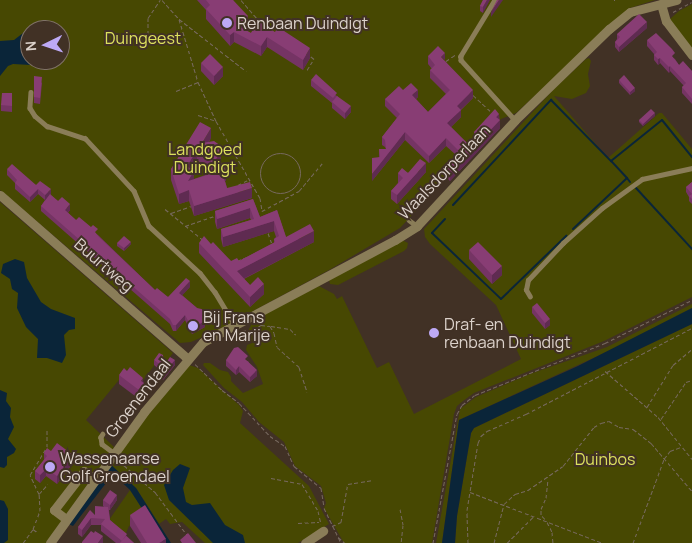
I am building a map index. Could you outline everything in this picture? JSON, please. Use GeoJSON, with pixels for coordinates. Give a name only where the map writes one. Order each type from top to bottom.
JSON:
{"type":"FeatureCollection","features":[{"type":"Feature","properties":{"kind":"street","name":"Waalsdorperlaan"},"geometry":{"type":"LineString","coordinates":[[188,359],[203,342],[395,240],[417,226],[515,120],[630,12],[662,8],[676,0]]}},
{"type":"Feature","properties":{"kind":"street"},"geometry":{"type":"LineString","coordinates":[[662,8],[671,30],[692,55]]}},
{"type":"Feature","properties":{"kind":"street","name":"Buurtweg"},"geometry":{"type":"LineString","coordinates":[[0,195],[188,359]]}},
{"type":"Feature","properties":{"kind":"street","name":"Groenendaal"},"geometry":{"type":"LineString","coordinates":[[50,543],[94,479],[144,412],[188,359]]}},
{"type":"Feature","properties":{"kind":"street"},"geometry":{"type":"LineString","coordinates":[[66,520],[54,510],[84,471],[94,479]]}},
{"type":"Feature","properties":{"kind":"street"},"geometry":{"type":"LineString","coordinates":[[305,543],[323,529]]}},
{"type":"Feature","properties":{"kind":"lane"},"geometry":{"type":"LineString","coordinates":[[495,0],[461,56],[463,64],[515,120]]}},
{"type":"Feature","properties":{"kind":"lane"},"geometry":{"type":"LineString","coordinates":[[31,92],[30,108],[34,116],[47,126],[85,138],[134,191],[149,226],[200,273],[236,324]]}},
{"type":"Feature","properties":{"kind":"lane"},"geometry":{"type":"LineString","coordinates":[[530,297],[526,290],[528,280],[563,243],[602,208],[642,179],[692,168]]}},
{"type":"Feature","properties":{"kind":"lane"},"geometry":{"type":"LineString","coordinates":[[409,220],[417,226]]}},
{"type":"Feature","properties":{"kind":"lane"},"geometry":{"type":"LineString","coordinates":[[103,434],[101,437],[102,444],[113,454]]}},
{"type":"Feature","properties":{"kind":"path"},"geometry":{"type":"LineString","coordinates":[[148,34],[148,18],[161,0],[179,19],[246,71]]}},
{"type":"Feature","properties":{"kind":"path"},"geometry":{"type":"LineString","coordinates":[[241,0],[260,21],[283,37]]}},
{"type":"Feature","properties":{"kind":"path"},"geometry":{"type":"LineString","coordinates":[[662,8],[675,11],[692,2]]}},
{"type":"Feature","properties":{"kind":"path"},"geometry":{"type":"LineString","coordinates":[[179,19],[198,82],[216,121],[260,198],[264,216]]}},
{"type":"Feature","properties":{"kind":"path"},"geometry":{"type":"LineString","coordinates":[[306,54],[314,59],[307,70]]}},
{"type":"Feature","properties":{"kind":"path"},"geometry":{"type":"LineString","coordinates":[[443,64],[451,56],[461,56]]}},
{"type":"Feature","properties":{"kind":"path"},"geometry":{"type":"LineString","coordinates":[[176,91],[198,82]]}},
{"type":"Feature","properties":{"kind":"path"},"geometry":{"type":"LineString","coordinates":[[468,89],[494,115]]}},
{"type":"Feature","properties":{"kind":"path"},"geometry":{"type":"LineString","coordinates":[[469,100],[474,95]]}},
{"type":"Feature","properties":{"kind":"path"},"geometry":{"type":"LineString","coordinates":[[198,115],[216,121]]}},
{"type":"Feature","properties":{"kind":"path"},"geometry":{"type":"LineString","coordinates":[[272,154],[289,154],[299,167],[297,183],[291,189],[284,193],[275,192],[262,182],[261,166],[265,159],[272,154]]}},
{"type":"Feature","properties":{"kind":"path"},"geometry":{"type":"LineString","coordinates":[[262,211],[299,191],[323,162]]}},
{"type":"Feature","properties":{"kind":"path"},"geometry":{"type":"LineString","coordinates":[[240,190],[238,184],[250,178]]}},
{"type":"Feature","properties":{"kind":"path"},"geometry":{"type":"LineString","coordinates":[[170,213],[196,204]]}},
{"type":"Feature","properties":{"kind":"path"},"geometry":{"type":"LineString","coordinates":[[164,209],[206,242]]}},
{"type":"Feature","properties":{"kind":"path"},"geometry":{"type":"LineString","coordinates":[[184,226],[222,214]]}},
{"type":"Feature","properties":{"kind":"path"},"geometry":{"type":"LineString","coordinates":[[267,229],[272,245]]}},
{"type":"Feature","properties":{"kind":"path"},"geometry":{"type":"LineString","coordinates":[[234,262],[250,256]]}},
{"type":"Feature","properties":{"kind":"path"},"geometry":{"type":"LineString","coordinates":[[433,543],[456,414],[462,404],[475,395],[605,343],[692,300]]}},
{"type":"Feature","properties":{"kind":"path"},"geometry":{"type":"LineString","coordinates":[[236,324],[243,331],[252,331],[261,325],[290,329],[296,335]]}},
{"type":"Feature","properties":{"kind":"path"},"geometry":{"type":"LineString","coordinates":[[270,326],[277,347],[299,367],[306,392]]}},
{"type":"Feature","properties":{"kind":"path"},"geometry":{"type":"LineString","coordinates":[[468,543],[466,520],[478,443],[481,436],[487,431],[526,414],[605,371],[692,328]]}},
{"type":"Feature","properties":{"kind":"path"},"geometry":{"type":"LineString","coordinates":[[647,407],[673,365],[692,349]]}},
{"type":"Feature","properties":{"kind":"path"},"geometry":{"type":"LineString","coordinates":[[200,368],[222,390],[239,403],[270,436],[285,446],[294,466],[321,488],[324,508],[342,543]]}},
{"type":"Feature","properties":{"kind":"path"},"geometry":{"type":"LineString","coordinates":[[605,371],[660,420],[692,459]]}},
{"type":"Feature","properties":{"kind":"path"},"geometry":{"type":"LineString","coordinates":[[660,420],[686,382],[692,380]]}},
{"type":"Feature","properties":{"kind":"path"},"geometry":{"type":"LineString","coordinates":[[494,543],[504,504],[515,494],[528,490],[564,466],[594,427],[609,421],[619,426],[633,429],[651,443],[692,491]]}},
{"type":"Feature","properties":{"kind":"path"},"geometry":{"type":"LineString","coordinates":[[23,543],[33,529],[40,511],[38,494],[30,475],[47,446],[47,430]]}},
{"type":"Feature","properties":{"kind":"path"},"geometry":{"type":"LineString","coordinates":[[633,543],[664,459],[670,451],[683,446]]}},
{"type":"Feature","properties":{"kind":"path"},"geometry":{"type":"LineString","coordinates":[[113,454],[155,492],[190,539]]}},
{"type":"Feature","properties":{"kind":"path"},"geometry":{"type":"LineString","coordinates":[[271,478],[302,484],[318,511],[323,529]]}},
{"type":"Feature","properties":{"kind":"path"},"geometry":{"type":"LineString","coordinates":[[548,478],[546,498],[540,508],[541,515],[547,521],[552,532],[553,543]]}},
{"type":"Feature","properties":{"kind":"path"},"geometry":{"type":"LineString","coordinates":[[332,526],[341,522],[348,484],[372,480]]}},
{"type":"Feature","properties":{"kind":"path"},"geometry":{"type":"LineString","coordinates":[[38,494],[48,484]]}},
{"type":"Feature","properties":{"kind":"path"},"geometry":{"type":"LineString","coordinates":[[470,492],[603,543]]}},
{"type":"Feature","properties":{"kind":"path"},"geometry":{"type":"LineString","coordinates":[[400,509],[403,525],[401,543]]}},
{"type":"Feature","properties":{"kind":"path"},"geometry":{"type":"LineString","coordinates":[[507,543],[534,516]]}},
{"type":"Feature","properties":{"kind":"path"},"geometry":{"type":"LineString","coordinates":[[298,523],[320,522]]}},
{"type":"Feature","properties":{"kind":"path"},"geometry":{"type":"LineString","coordinates":[[33,529],[37,532]]}},
{"type":"Feature","properties":{"kind":"path"},"geometry":{"type":"LineString","coordinates":[[337,535],[345,543]]}},
{"type":"Feature","properties":{"kind":"green space","name":"Landgoed Duindigt"},"geometry":{"type":"Polygon","coordinates":[[[0,0],[655,0],[630,8],[516,113],[501,119],[400,228],[329,270],[218,330],[191,342],[180,343],[0,190],[0,0]]]}},
{"type":"Feature","properties":{"kind":"green space"},"geometry":{"type":"Polygon","coordinates":[[[692,4],[692,50],[673,28],[670,19],[679,11],[692,4]]]}},
{"type":"Feature","properties":{"kind":"green space"},"geometry":{"type":"Polygon","coordinates":[[[589,58],[591,61],[588,74],[590,86],[586,93],[572,99],[554,96],[608,158],[659,113],[662,113],[692,149],[692,297],[604,341],[474,393],[457,406],[454,414],[432,543],[344,543],[324,508],[326,503],[321,486],[295,466],[284,442],[259,422],[242,402],[224,388],[203,365],[204,363],[210,363],[220,370],[228,372],[231,381],[243,393],[263,384],[257,367],[246,350],[247,345],[252,343],[248,331],[252,323],[260,316],[319,286],[334,294],[337,299],[342,296],[377,368],[389,362],[414,414],[521,359],[496,305],[430,244],[425,237],[424,229],[555,88],[589,58]]]}},
{"type":"Feature","properties":{"kind":"green space","name":"Wassenaarse Golf Groendael"},"geometry":{"type":"Polygon","coordinates":[[[0,202],[173,353],[162,367],[156,363],[141,383],[128,369],[86,420],[114,447],[46,543],[0,543],[0,202]]]}},
{"type":"Feature","properties":{"kind":"green space"},"geometry":{"type":"Polygon","coordinates":[[[402,240],[408,243],[404,251],[338,285],[330,284],[329,280],[331,277],[402,240]]]}},
{"type":"Feature","properties":{"kind":"green space"},"geometry":{"type":"Polygon","coordinates":[[[692,304],[692,308],[617,347],[459,420],[442,543],[436,543],[460,409],[476,397],[530,374],[607,347],[692,304]]]}},
{"type":"Feature","properties":{"kind":"green space","name":"Duinbos"},"geometry":{"type":"Polygon","coordinates":[[[692,324],[692,543],[455,543],[457,516],[471,433],[474,428],[692,324]]]}},
{"type":"Feature","properties":{"kind":"green space"},"geometry":{"type":"Polygon","coordinates":[[[189,365],[198,368],[239,405],[243,411],[240,423],[309,486],[329,524],[298,543],[205,543],[182,522],[170,524],[166,519],[159,524],[136,488],[109,463],[189,365]]]}},
{"type":"Feature","properties":{"kind":"green space"},"geometry":{"type":"Polygon","coordinates":[[[130,490],[147,515],[129,526],[124,538],[109,520],[130,490]]]}},
{"type":"Feature","properties":{"kind":"water"},"geometry":{"type":"Polygon","coordinates":[[[20,35],[20,64],[8,66],[0,76],[0,41],[14,40],[20,35]]]}},
{"type":"Feature","properties":{"kind":"water"},"geometry":{"type":"Polygon","coordinates":[[[15,259],[24,262],[27,278],[41,302],[51,309],[75,318],[75,329],[69,330],[64,335],[66,355],[62,363],[47,358],[37,358],[38,339],[26,327],[17,308],[18,293],[12,289],[10,279],[1,273],[3,264],[15,259]]]}},
{"type":"Feature","properties":{"kind":"water"},"geometry":{"type":"Polygon","coordinates":[[[692,308],[692,324],[474,428],[471,433],[457,516],[455,543],[442,543],[459,420],[578,366],[692,308]]]}},
{"type":"Feature","properties":{"kind":"water"},"geometry":{"type":"Polygon","coordinates":[[[0,390],[7,393],[6,401],[11,408],[10,417],[14,427],[8,439],[16,449],[14,453],[7,457],[7,465],[4,468],[0,467],[0,390]]]}},
{"type":"Feature","properties":{"kind":"water"},"geometry":{"type":"Polygon","coordinates":[[[109,463],[136,488],[171,543],[164,543],[130,490],[113,474],[73,526],[66,523],[109,463]]]}},
{"type":"Feature","properties":{"kind":"water"},"geometry":{"type":"Polygon","coordinates":[[[180,464],[190,468],[183,488],[186,502],[192,505],[210,503],[225,525],[243,535],[245,543],[213,543],[169,500],[164,485],[173,470],[180,464]]]}},
{"type":"Feature","properties":{"kind":"water"},"geometry":{"type":"Polygon","coordinates":[[[0,500],[4,501],[8,509],[8,540],[4,543],[0,543],[0,500]]]}},
{"type":"Feature","properties":{"kind":"building"},"geometry":{"type":"Polygon","coordinates":[[[206,0],[233,0],[248,16],[238,26],[251,33],[258,21],[275,32],[278,27],[310,48],[303,60],[267,37],[261,46],[234,32],[230,35],[206,9],[210,5],[206,0]]]}},
{"type":"Feature","properties":{"kind":"building"},"geometry":{"type":"Polygon","coordinates":[[[483,0],[487,0],[483,7],[480,6],[483,0]]]}},
{"type":"Feature","properties":{"kind":"building"},"geometry":{"type":"Polygon","coordinates":[[[639,14],[647,22],[619,47],[615,42],[620,37],[617,34],[639,14]]]}},
{"type":"Feature","properties":{"kind":"building"},"geometry":{"type":"Polygon","coordinates":[[[656,33],[675,53],[672,56],[679,65],[683,61],[692,71],[692,99],[682,87],[686,83],[670,66],[654,55],[657,52],[647,40],[656,33]]]}},
{"type":"Feature","properties":{"kind":"building"},"geometry":{"type":"Polygon","coordinates":[[[438,46],[445,53],[441,57],[473,90],[457,106],[461,110],[447,123],[468,144],[477,135],[474,132],[495,109],[499,114],[496,117],[500,120],[450,173],[445,168],[457,155],[458,150],[446,138],[429,156],[405,132],[372,174],[372,158],[380,157],[379,149],[386,149],[385,140],[382,137],[400,114],[385,99],[399,86],[403,90],[411,83],[418,90],[412,95],[428,112],[450,90],[430,70],[435,65],[428,56],[438,46]]]}},
{"type":"Feature","properties":{"kind":"building"},"geometry":{"type":"Polygon","coordinates":[[[210,54],[223,67],[214,76],[201,63],[210,54]]]}},
{"type":"Feature","properties":{"kind":"building"},"geometry":{"type":"Polygon","coordinates":[[[316,74],[337,93],[333,98],[311,80],[316,74]]]}},
{"type":"Feature","properties":{"kind":"building"},"geometry":{"type":"Polygon","coordinates":[[[624,75],[635,88],[630,92],[619,80],[624,75]]]}},
{"type":"Feature","properties":{"kind":"building"},"geometry":{"type":"Polygon","coordinates":[[[34,76],[42,77],[40,98],[34,97],[34,76]]]}},
{"type":"Feature","properties":{"kind":"building"},"geometry":{"type":"Polygon","coordinates":[[[2,93],[12,93],[12,106],[1,105],[2,93]]]}},
{"type":"Feature","properties":{"kind":"building"},"geometry":{"type":"Polygon","coordinates":[[[337,96],[351,106],[345,113],[332,102],[337,96]]]}},
{"type":"Feature","properties":{"kind":"building"},"geometry":{"type":"Polygon","coordinates":[[[651,109],[655,113],[643,124],[639,120],[651,109]]]}},
{"type":"Feature","properties":{"kind":"building"},"geometry":{"type":"Polygon","coordinates":[[[200,122],[211,128],[202,143],[214,141],[221,146],[221,152],[216,159],[224,165],[226,171],[222,172],[227,188],[250,182],[252,188],[194,206],[189,190],[179,194],[171,169],[200,122]],[[197,150],[187,166],[194,171],[188,181],[214,173],[211,161],[197,150]]]}},
{"type":"Feature","properties":{"kind":"building"},"geometry":{"type":"Polygon","coordinates":[[[420,159],[426,163],[397,195],[391,191],[403,178],[398,173],[402,168],[408,173],[420,159]]]}},
{"type":"Feature","properties":{"kind":"building"},"geometry":{"type":"Polygon","coordinates":[[[12,164],[36,185],[40,181],[51,189],[45,195],[38,189],[30,197],[15,183],[17,180],[7,169],[12,164]]]}},
{"type":"Feature","properties":{"kind":"building"},"geometry":{"type":"Polygon","coordinates":[[[692,182],[692,194],[686,187],[692,182]]]}},
{"type":"Feature","properties":{"kind":"building"},"geometry":{"type":"Polygon","coordinates":[[[50,194],[58,201],[62,197],[70,204],[65,210],[76,220],[79,217],[91,227],[93,225],[98,229],[95,232],[99,237],[155,290],[157,288],[168,297],[186,278],[190,281],[179,293],[197,308],[210,311],[202,315],[205,321],[192,328],[185,315],[176,325],[173,325],[170,319],[41,206],[50,194]]]}},
{"type":"Feature","properties":{"kind":"building"},"geometry":{"type":"Polygon","coordinates":[[[253,199],[260,217],[277,210],[286,237],[310,224],[314,231],[237,271],[250,285],[258,277],[264,284],[250,297],[199,243],[204,236],[211,244],[213,242],[231,261],[237,258],[239,261],[275,242],[274,239],[279,236],[274,221],[223,237],[221,229],[254,219],[250,208],[217,219],[215,211],[253,199]]]}},
{"type":"Feature","properties":{"kind":"building"},"geometry":{"type":"Polygon","coordinates":[[[124,236],[131,242],[124,248],[117,243],[124,236]]]}},
{"type":"Feature","properties":{"kind":"building"},"geometry":{"type":"Polygon","coordinates":[[[478,242],[502,266],[492,275],[469,250],[478,242]]]}},
{"type":"Feature","properties":{"kind":"building"},"geometry":{"type":"Polygon","coordinates":[[[537,303],[550,319],[545,323],[532,307],[537,303]]]}},
{"type":"Feature","properties":{"kind":"building"},"geometry":{"type":"Polygon","coordinates":[[[238,347],[248,356],[245,359],[257,370],[250,377],[239,366],[236,370],[226,360],[234,348],[238,347]]]}},
{"type":"Feature","properties":{"kind":"building"},"geometry":{"type":"Polygon","coordinates":[[[159,353],[163,355],[164,366],[170,357],[175,360],[163,375],[159,372],[163,367],[154,360],[159,353]]]}},
{"type":"Feature","properties":{"kind":"building"},"geometry":{"type":"Polygon","coordinates":[[[130,367],[143,378],[141,381],[144,383],[139,390],[119,375],[124,368],[127,371],[130,367]]]}},
{"type":"Feature","properties":{"kind":"building"},"geometry":{"type":"Polygon","coordinates":[[[57,443],[73,455],[57,476],[46,469],[40,475],[35,471],[47,456],[44,453],[47,448],[51,451],[57,443]]]}},
{"type":"Feature","properties":{"kind":"building"},"geometry":{"type":"Polygon","coordinates":[[[110,490],[117,495],[110,505],[103,500],[110,490]]]}},
{"type":"Feature","properties":{"kind":"building"},"geometry":{"type":"Polygon","coordinates":[[[145,505],[166,539],[159,543],[147,543],[130,515],[145,505]]]}},
{"type":"Feature","properties":{"kind":"building"},"geometry":{"type":"Polygon","coordinates":[[[95,506],[108,507],[110,520],[127,534],[122,541],[101,524],[105,519],[91,518],[82,530],[78,527],[90,510],[95,515],[95,506]]]}},
{"type":"Feature","properties":{"kind":"building"},"geometry":{"type":"Polygon","coordinates":[[[91,531],[94,533],[95,531],[103,536],[98,543],[82,543],[82,542],[91,531]]]}},
{"type":"Feature","properties":{"kind":"building"},"geometry":{"type":"Polygon","coordinates":[[[188,533],[196,543],[182,543],[180,540],[188,533]]]}},
{"type":"Feature","properties":{"kind":"building"},"geometry":{"type":"Polygon","coordinates":[[[126,536],[134,543],[120,543],[126,536]]]}},
{"type":"Feature","properties":{"kind":"waterway"},"geometry":{"type":"LineString","coordinates":[[453,205],[551,100],[611,161]]}},
{"type":"Feature","properties":{"kind":"waterway"},"geometry":{"type":"LineString","coordinates":[[573,229],[627,178],[611,161],[662,120],[692,157]]}},
{"type":"Feature","properties":{"kind":"waterway"},"geometry":{"type":"LineString","coordinates":[[627,178],[630,182]]}},
{"type":"Feature","properties":{"kind":"waterway"},"geometry":{"type":"LineString","coordinates":[[636,188],[692,249]]}},
{"type":"Feature","properties":{"kind":"waterway"},"geometry":{"type":"LineString","coordinates":[[445,219],[432,233],[501,299],[566,236]]}},
{"type":"Feature","properties":{"kind":"place","name":"Renbaan Duindigt"},"geometry":{"type":"Point","coordinates":[227,23]}},
{"type":"Feature","properties":{"kind":"place","name":"Bij Frans en Marije"},"geometry":{"type":"Point","coordinates":[193,326]}},
{"type":"Feature","properties":{"kind":"place","name":"Draf- en renbaan Duindigt"},"geometry":{"type":"Point","coordinates":[434,333]}},
{"type":"Feature","properties":{"kind":"place","name":"Wassenaarse Golf Groendael"},"geometry":{"type":"Point","coordinates":[50,467]}},
{"type":"Feature","properties":{"kind":"park label","name":"Duingeest"},"geometry":{"type":"Point","coordinates":[143,38]}}]}
